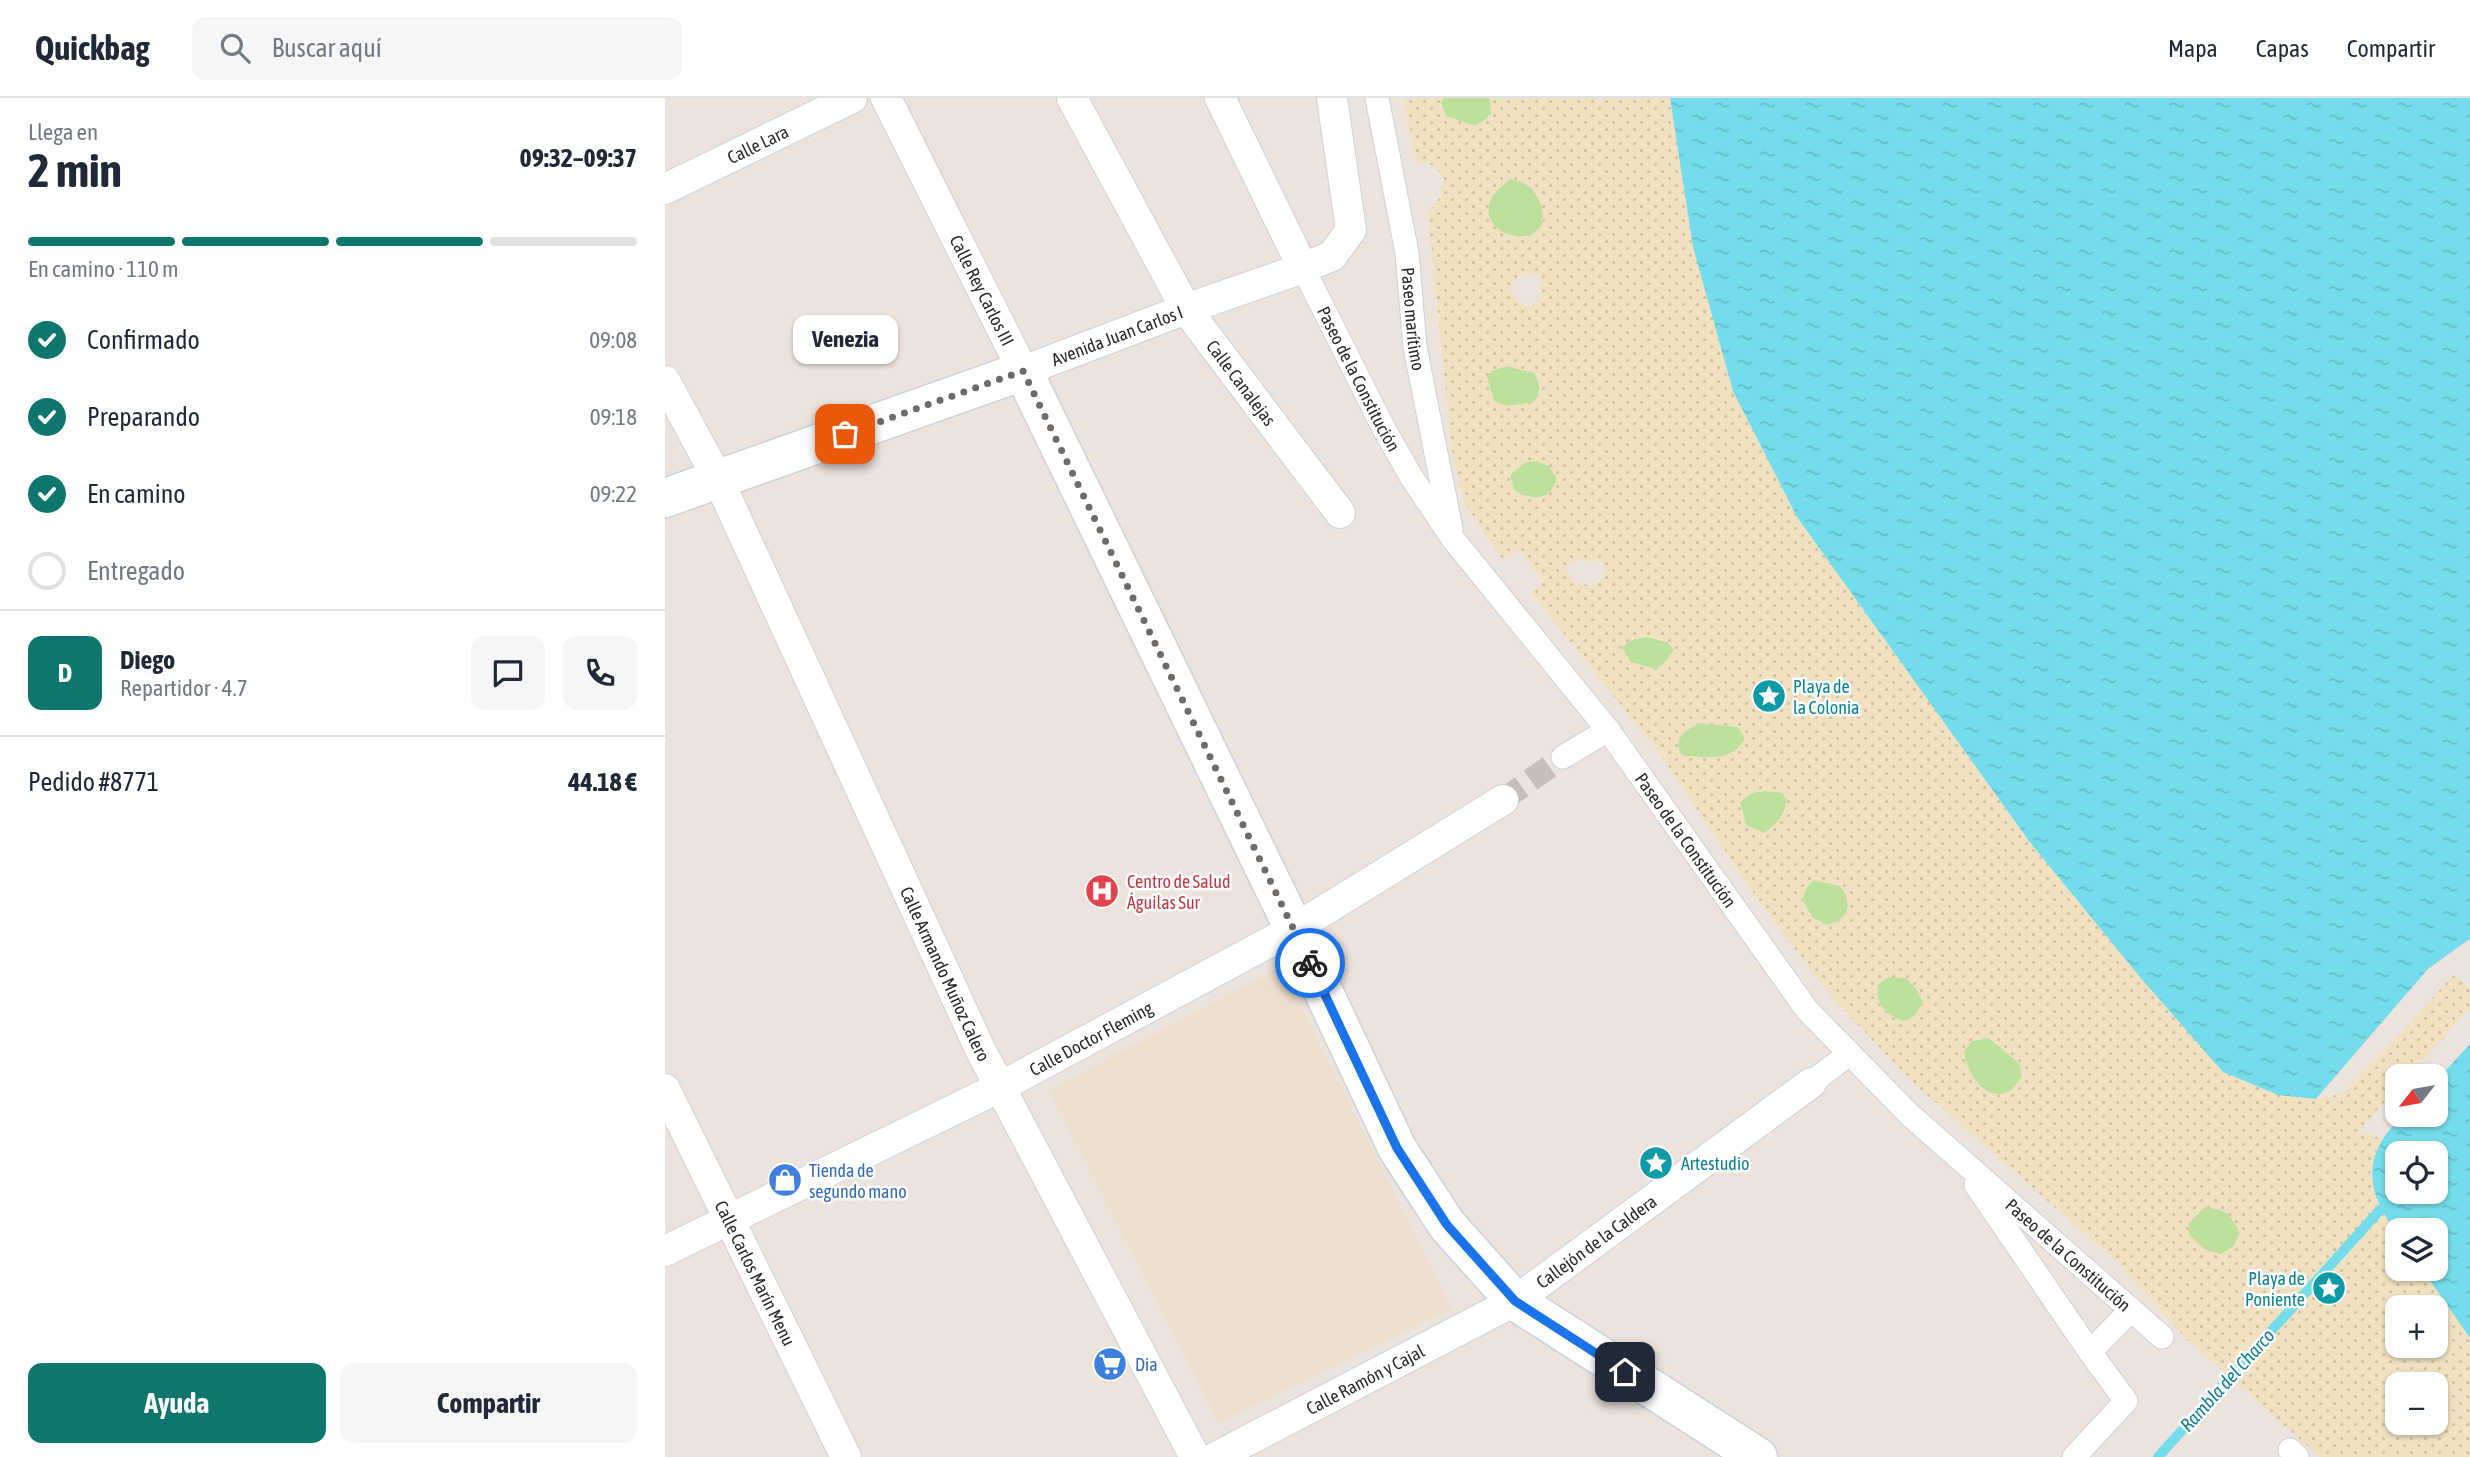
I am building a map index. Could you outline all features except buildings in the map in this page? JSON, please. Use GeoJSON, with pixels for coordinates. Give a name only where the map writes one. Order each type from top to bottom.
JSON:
{"type":"FeatureCollection","features":[{"type":"Feature","properties":{"kind":"main road","name":"Avenida Juan Carlos I"},"geometry":{"type":"LineString","coordinates":[[665,498],[1023,371]]}},
{"type":"Feature","properties":{"kind":"main road","name":"Calle Rey Carlos III"},"geometry":{"type":"LineString","coordinates":[[1023,371],[1294,929],[1397,1148],[1447,1225],[1515,1301],[1758,1457]]}},
{"type":"Feature","properties":{"kind":"street","name":"Calle Lara"},"geometry":{"type":"LineString","coordinates":[[665,189],[852,98]]}},
{"type":"Feature","properties":{"kind":"street","name":"Calle Rey Carlos III"},"geometry":{"type":"LineString","coordinates":[[886,98],[1023,371]]}},
{"type":"Feature","properties":{"kind":"street","name":"Calle Canalejas"},"geometry":{"type":"LineString","coordinates":[[1072,98],[1186,309],[1341,513]]}},
{"type":"Feature","properties":{"kind":"street"},"geometry":{"type":"LineString","coordinates":[[1220,98],[1303,268]]}},
{"type":"Feature","properties":{"kind":"street","name":"Avenida Juan Carlos I"},"geometry":{"type":"LineString","coordinates":[[1023,371],[1332,256],[1351,230],[1332,98]]}},
{"type":"Feature","properties":{"kind":"street","name":"Paseo marítimo"},"geometry":{"type":"LineString","coordinates":[[1377,98],[1407,253],[1415,347],[1453,539]]}},
{"type":"Feature","properties":{"kind":"street","name":"Paseo de la Constitución"},"geometry":{"type":"LineString","coordinates":[[1303,268],[1384,429],[1412,478],[1453,539],[1608,730],[1807,1010],[1910,1115],[2162,1337]]}},
{"type":"Feature","properties":{"kind":"street","name":"Calle Armando Muñoz Calero"},"geometry":{"type":"LineString","coordinates":[[665,381],[718,479],[980,1049],[1195,1457]]}},
{"type":"Feature","properties":{"kind":"street"},"geometry":{"type":"LineString","coordinates":[[1563,757],[1608,730]]}},
{"type":"Feature","properties":{"kind":"street","name":"Calle Doctor Fleming"},"geometry":{"type":"LineString","coordinates":[[665,1251],[1000,1087],[1294,929],[1503,800]]}},
{"type":"Feature","properties":{"kind":"street"},"geometry":{"type":"LineString","coordinates":[[1811,1083],[1849,1054]]}},
{"type":"Feature","properties":{"kind":"street","name":"Callejón de la Caldera"},"geometry":{"type":"LineString","coordinates":[[1515,1301],[1811,1083]]}},
{"type":"Feature","properties":{"kind":"street","name":"Calle Carlos Marín Menu"},"geometry":{"type":"LineString","coordinates":[[665,1089],[846,1457]]}},
{"type":"Feature","properties":{"kind":"street"},"geometry":{"type":"LineString","coordinates":[[1956,1156],[2126,1401],[2074,1457]]}},
{"type":"Feature","properties":{"kind":"street","name":"Calle Ramón y Cajal"},"geometry":{"type":"LineString","coordinates":[[1216,1457],[1515,1301]]}},
{"type":"Feature","properties":{"kind":"street"},"geometry":{"type":"LineString","coordinates":[[2090,1352],[2131,1310]]}},
{"type":"Feature","properties":{"kind":"shaded area"},"geometry":{"type":"Polygon","coordinates":[[[1281,967],[1451,1308],[1219,1423],[1050,1090],[1281,967]]]}},
{"type":"Feature","properties":{"kind":"green space"},"geometry":{"type":"Polygon","coordinates":[[[1443,98],[1490,98],[1491,114],[1475,126],[1446,116],[1441,103],[1443,98]]]}},
{"type":"Feature","properties":{"kind":"green space"},"geometry":{"type":"Polygon","coordinates":[[[1510,179],[1527,185],[1539,200],[1543,217],[1539,229],[1529,235],[1504,233],[1494,225],[1489,213],[1491,198],[1510,179]]]}},
{"type":"Feature","properties":{"kind":"green space"},"geometry":{"type":"Polygon","coordinates":[[[1507,366],[1534,373],[1539,388],[1534,403],[1507,406],[1494,401],[1487,377],[1492,370],[1507,366]]]}},
{"type":"Feature","properties":{"kind":"green space"},"geometry":{"type":"Polygon","coordinates":[[[1537,461],[1549,466],[1557,479],[1554,487],[1539,497],[1527,496],[1514,490],[1510,475],[1526,462],[1537,461]]]}},
{"type":"Feature","properties":{"kind":"green space"},"geometry":{"type":"Polygon","coordinates":[[[1647,637],[1667,642],[1674,649],[1664,664],[1655,669],[1631,662],[1622,648],[1630,641],[1647,637]]]}},
{"type":"Feature","properties":{"kind":"green space"},"geometry":{"type":"Polygon","coordinates":[[[1700,723],[1738,727],[1745,738],[1734,752],[1727,755],[1683,756],[1678,745],[1681,736],[1700,723]]]}},
{"type":"Feature","properties":{"kind":"green space"},"geometry":{"type":"Polygon","coordinates":[[[1779,792],[1786,798],[1785,809],[1780,818],[1764,833],[1746,825],[1740,802],[1751,793],[1779,792]]]}},
{"type":"Feature","properties":{"kind":"green space"},"geometry":{"type":"Polygon","coordinates":[[[1813,880],[1840,886],[1847,899],[1847,910],[1834,923],[1826,925],[1812,917],[1802,899],[1813,880]]]}},
{"type":"Feature","properties":{"kind":"green space"},"geometry":{"type":"Polygon","coordinates":[[[1889,977],[1906,978],[1917,990],[1923,1003],[1915,1016],[1903,1021],[1891,1015],[1880,1003],[1877,984],[1889,977]]]}},
{"type":"Feature","properties":{"kind":"green space"},"geometry":{"type":"Polygon","coordinates":[[[1989,1038],[2020,1064],[2022,1077],[2012,1089],[2002,1094],[1994,1094],[1979,1084],[1965,1059],[1964,1051],[1972,1041],[1989,1038]]]}},
{"type":"Feature","properties":{"kind":"green space"},"geometry":{"type":"Polygon","coordinates":[[[2205,1207],[2227,1214],[2240,1233],[2234,1246],[2221,1255],[2204,1249],[2189,1235],[2189,1223],[2205,1207]]]}},
{"type":"Feature","properties":{"kind":"sand","name":"Playa de la Colonia"},"geometry":{"type":"Polygon","coordinates":[[[1404,98],[1443,98],[1441,103],[1446,116],[1475,126],[1491,114],[1490,98],[1670,98],[1693,247],[1733,391],[1797,517],[2029,841],[2139,976],[2316,1099],[2341,1094],[2453,975],[2470,987],[2470,1008],[2419,1064],[2385,1064],[2385,1102],[2359,1131],[2383,1139],[2370,1172],[2380,1210],[2386,1218],[2385,1281],[2430,1281],[2440,1295],[2385,1295],[2385,1358],[2448,1358],[2448,1306],[2470,1338],[2470,1457],[2320,1457],[2183,1336],[2117,1262],[1908,1078],[1831,996],[1764,908],[1659,753],[1531,592],[1543,581],[1519,549],[1503,560],[1465,504],[1452,453],[1428,212],[1440,196],[1443,180],[1441,173],[1427,163],[1416,161],[1404,98]],[[1510,179],[1491,199],[1489,214],[1494,225],[1504,233],[1530,235],[1539,229],[1543,217],[1539,200],[1531,188],[1510,179]],[[1520,274],[1511,288],[1520,303],[1526,306],[1530,307],[1541,298],[1539,275],[1520,274]],[[1507,366],[1492,371],[1487,377],[1494,401],[1507,406],[1534,402],[1538,394],[1538,381],[1534,373],[1507,366]],[[1537,461],[1525,462],[1510,475],[1514,490],[1533,497],[1549,492],[1557,479],[1549,466],[1537,461]],[[1578,559],[1570,563],[1566,570],[1574,582],[1588,585],[1600,582],[1606,574],[1602,562],[1578,559]],[[1647,637],[1627,643],[1622,648],[1631,662],[1655,669],[1667,661],[1674,649],[1667,642],[1647,637]],[[1700,723],[1690,728],[1679,740],[1679,750],[1683,756],[1726,755],[1734,752],[1745,738],[1738,727],[1700,723]],[[1779,792],[1751,793],[1740,802],[1746,825],[1764,833],[1780,818],[1785,809],[1786,798],[1779,792]],[[1813,880],[1802,899],[1812,917],[1827,925],[1840,919],[1848,905],[1840,886],[1813,880]],[[1889,977],[1878,984],[1880,1003],[1886,1011],[1903,1021],[1915,1016],[1923,1003],[1917,990],[1906,978],[1889,977]],[[1989,1038],[1972,1041],[1964,1051],[1973,1077],[1994,1094],[2011,1090],[2022,1077],[2020,1064],[1989,1038]],[[2204,1207],[2189,1223],[2189,1234],[2204,1249],[2221,1254],[2234,1246],[2240,1233],[2223,1211],[2204,1207]]]}},
{"type":"Feature","properties":{"kind":"water"},"geometry":{"type":"Polygon","coordinates":[[[1670,98],[2470,98],[2470,939],[2428,969],[2316,1099],[2278,1095],[2223,1072],[2139,976],[2029,841],[1797,517],[1733,391],[1693,247],[1670,98]]]}},
{"type":"Feature","properties":{"kind":"water"},"geometry":{"type":"Polygon","coordinates":[[[2470,1044],[2470,1338],[2448,1306],[2448,1295],[2440,1295],[2430,1281],[2448,1281],[2448,1218],[2387,1218],[2378,1200],[2372,1177],[2373,1165],[2376,1152],[2393,1127],[2448,1127],[2448,1068],[2470,1044]]]}},
{"type":"Feature","properties":{"kind":"pier"},"geometry":{"type":"Polygon","coordinates":[[[2470,939],[2470,944],[2430,972],[2322,1098],[2316,1099],[2428,969],[2470,939]]]}},
{"type":"Feature","properties":{"kind":"waterway","name":"Rambla del Charco"},"geometry":{"type":"LineString","coordinates":[[2158,1457],[2380,1210]]}},
{"type":"Feature","properties":{"kind":"tunnel"},"geometry":{"type":"LineString","coordinates":[[1503,800],[1563,757]]}},
{"type":"Feature","properties":{"kind":"way so far"},"geometry":{"type":"LineString","coordinates":[[845,434],[1023,371],[1310,963]]}},
{"type":"Feature","properties":{"kind":"place","name":"Venezia"},"geometry":{"type":"Point","coordinates":[845,434]}},
{"type":"Feature","properties":{"kind":"place","name":"Playa de la Colonia"},"geometry":{"type":"Point","coordinates":[1769,696]}},
{"type":"Feature","properties":{"kind":"place","name":"Centro de Salud Águilas Sur"},"geometry":{"type":"Point","coordinates":[1102,891]}},
{"type":"Feature","properties":{"kind":"place","name":"Artestudio"},"geometry":{"type":"Point","coordinates":[1656,1163]}},
{"type":"Feature","properties":{"kind":"place","name":"Tienda de segundo mano"},"geometry":{"type":"Point","coordinates":[785,1180]}},
{"type":"Feature","properties":{"kind":"place","name":"Playa de Poniente"},"geometry":{"type":"Point","coordinates":[2329,1288]}},
{"type":"Feature","properties":{"kind":"place","name":"Dia"},"geometry":{"type":"Point","coordinates":[1110,1364]}},
{"type":"Feature","properties":{"kind":"route"},"geometry":{"type":"LineString","coordinates":[[1310,963],[1397,1148],[1447,1225],[1515,1301],[1625,1372]]}}]}
